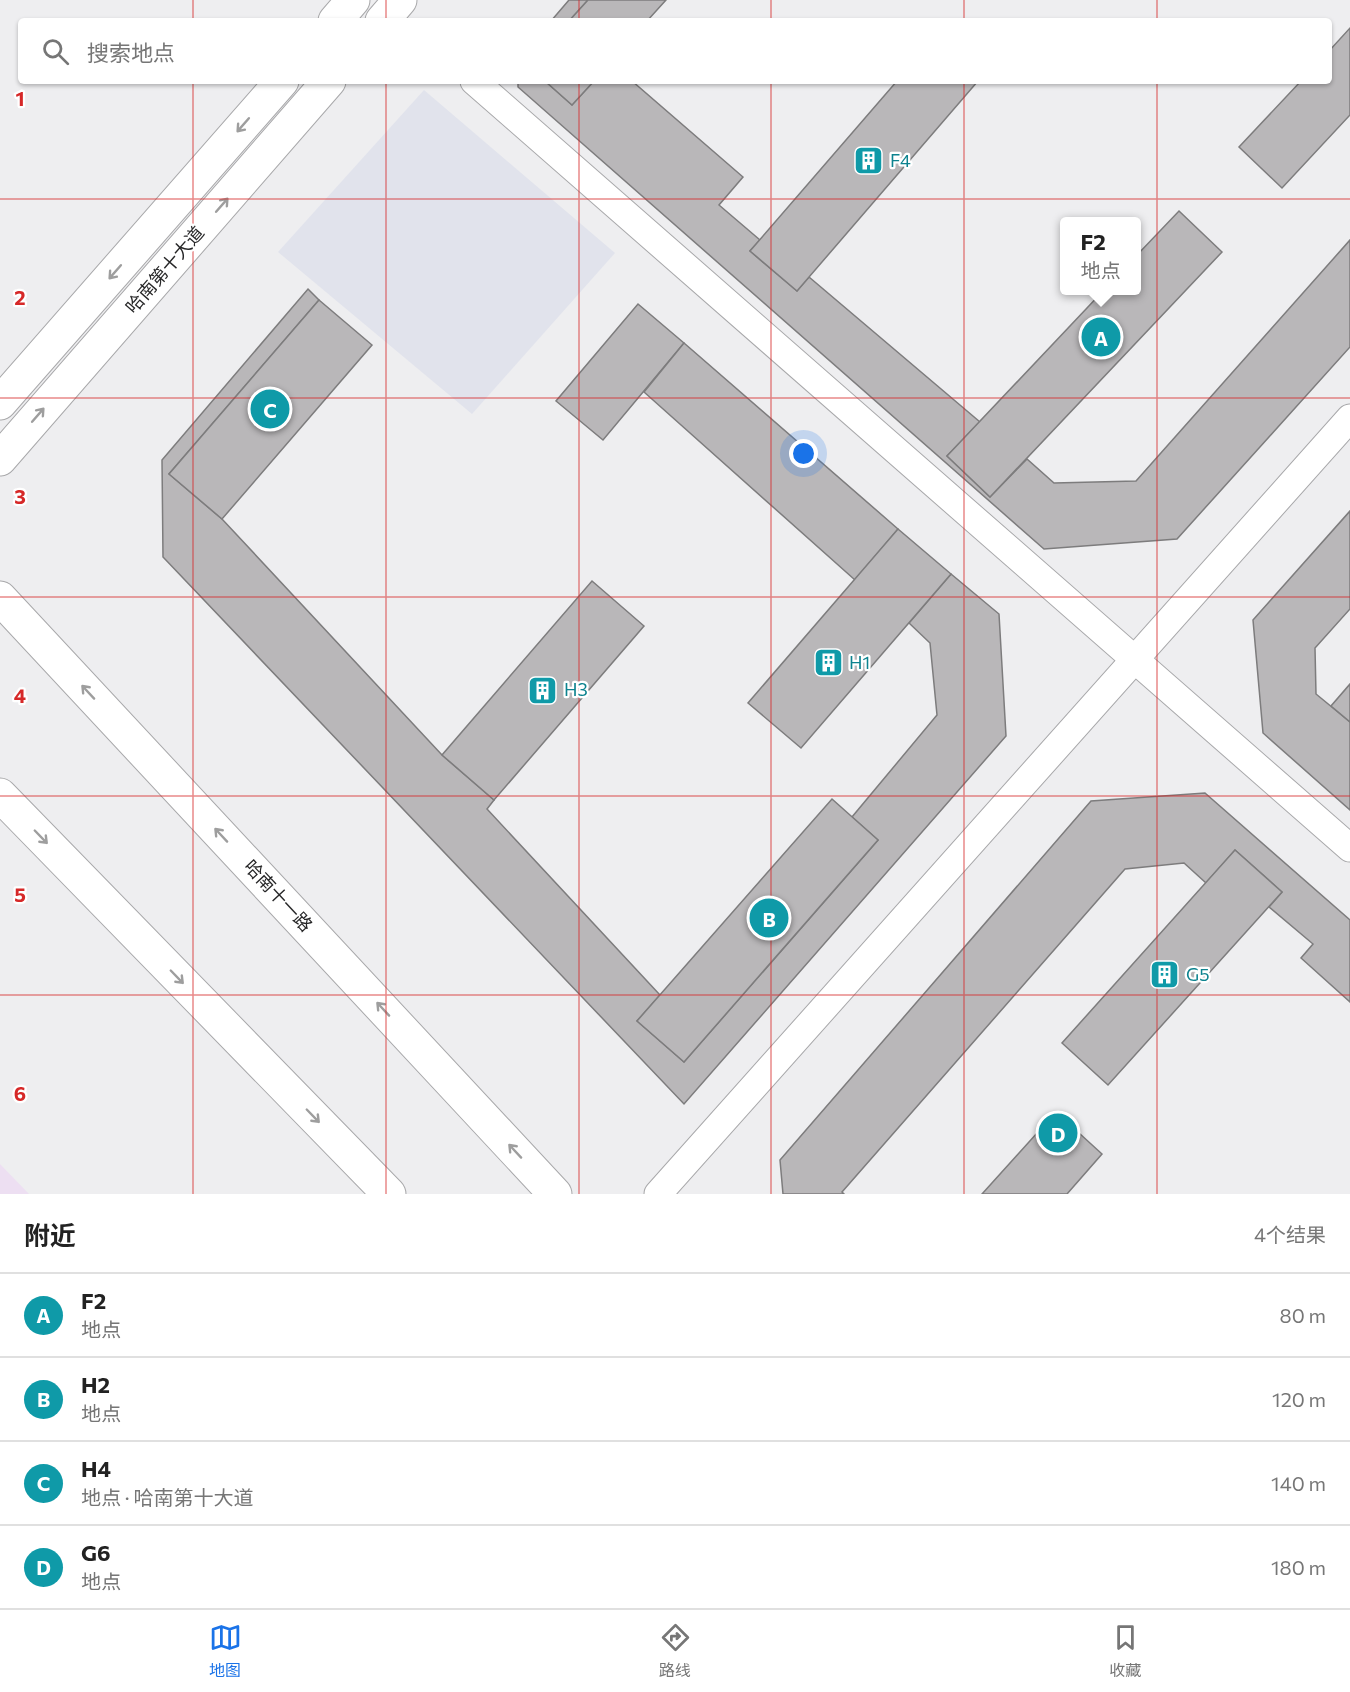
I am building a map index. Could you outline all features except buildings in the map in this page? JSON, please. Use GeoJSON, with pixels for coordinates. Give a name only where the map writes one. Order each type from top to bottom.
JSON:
{"type":"FeatureCollection","features":[{"type":"Feature","properties":{"kind":"main road"},"geometry":{"type":"LineString","coordinates":[[337,18],[353,0]]}},
{"type":"Feature","properties":{"kind":"main road","name":"哈南第十大道"},"geometry":{"type":"LineString","coordinates":[[0,403],[279,84]]}},
{"type":"Feature","properties":{"kind":"main road","name":"哈南第十大道"},"geometry":{"type":"LineString","coordinates":[[0,459],[326,84]]}},
{"type":"Feature","properties":{"kind":"main road","name":"哈南十一路"},"geometry":{"type":"LineString","coordinates":[[0,598],[555,1194]]}},
{"type":"Feature","properties":{"kind":"main road"},"geometry":{"type":"LineString","coordinates":[[0,795],[389,1194]]}},
{"type":"Feature","properties":{"kind":"street"},"geometry":{"type":"LineString","coordinates":[[477,84],[1350,848]]}},
{"type":"Feature","properties":{"kind":"street"},"geometry":{"type":"LineString","coordinates":[[658,1194],[1350,418]]}},
{"type":"Feature","properties":{"kind":"shaded area"},"geometry":{"type":"Polygon","coordinates":[[[424,90],[615,253],[472,414],[278,252],[424,90]]]}},
{"type":"Feature","properties":{"kind":"shaded area"},"geometry":{"type":"Polygon","coordinates":[[[0,1164],[29,1194],[0,1194],[0,1164]]]}},
{"type":"Feature","properties":{"kind":"place","name":"F4"},"geometry":{"type":"Point","coordinates":[869,161]}},
{"type":"Feature","properties":{"kind":"place","name":"F2"},"geometry":{"type":"Point","coordinates":[1101,337]}},
{"type":"Feature","properties":{"kind":"place","name":"H4"},"geometry":{"type":"Point","coordinates":[270,409]}},
{"type":"Feature","properties":{"kind":"place","name":"H1"},"geometry":{"type":"Point","coordinates":[828,663]}},
{"type":"Feature","properties":{"kind":"place","name":"H3"},"geometry":{"type":"Point","coordinates":[543,690]}},
{"type":"Feature","properties":{"kind":"place","name":"H2"},"geometry":{"type":"Point","coordinates":[769,918]}},
{"type":"Feature","properties":{"kind":"place","name":"G5"},"geometry":{"type":"Point","coordinates":[1165,975]}},
{"type":"Feature","properties":{"kind":"place","name":"G6"},"geometry":{"type":"Point","coordinates":[1058,1133]}}]}
